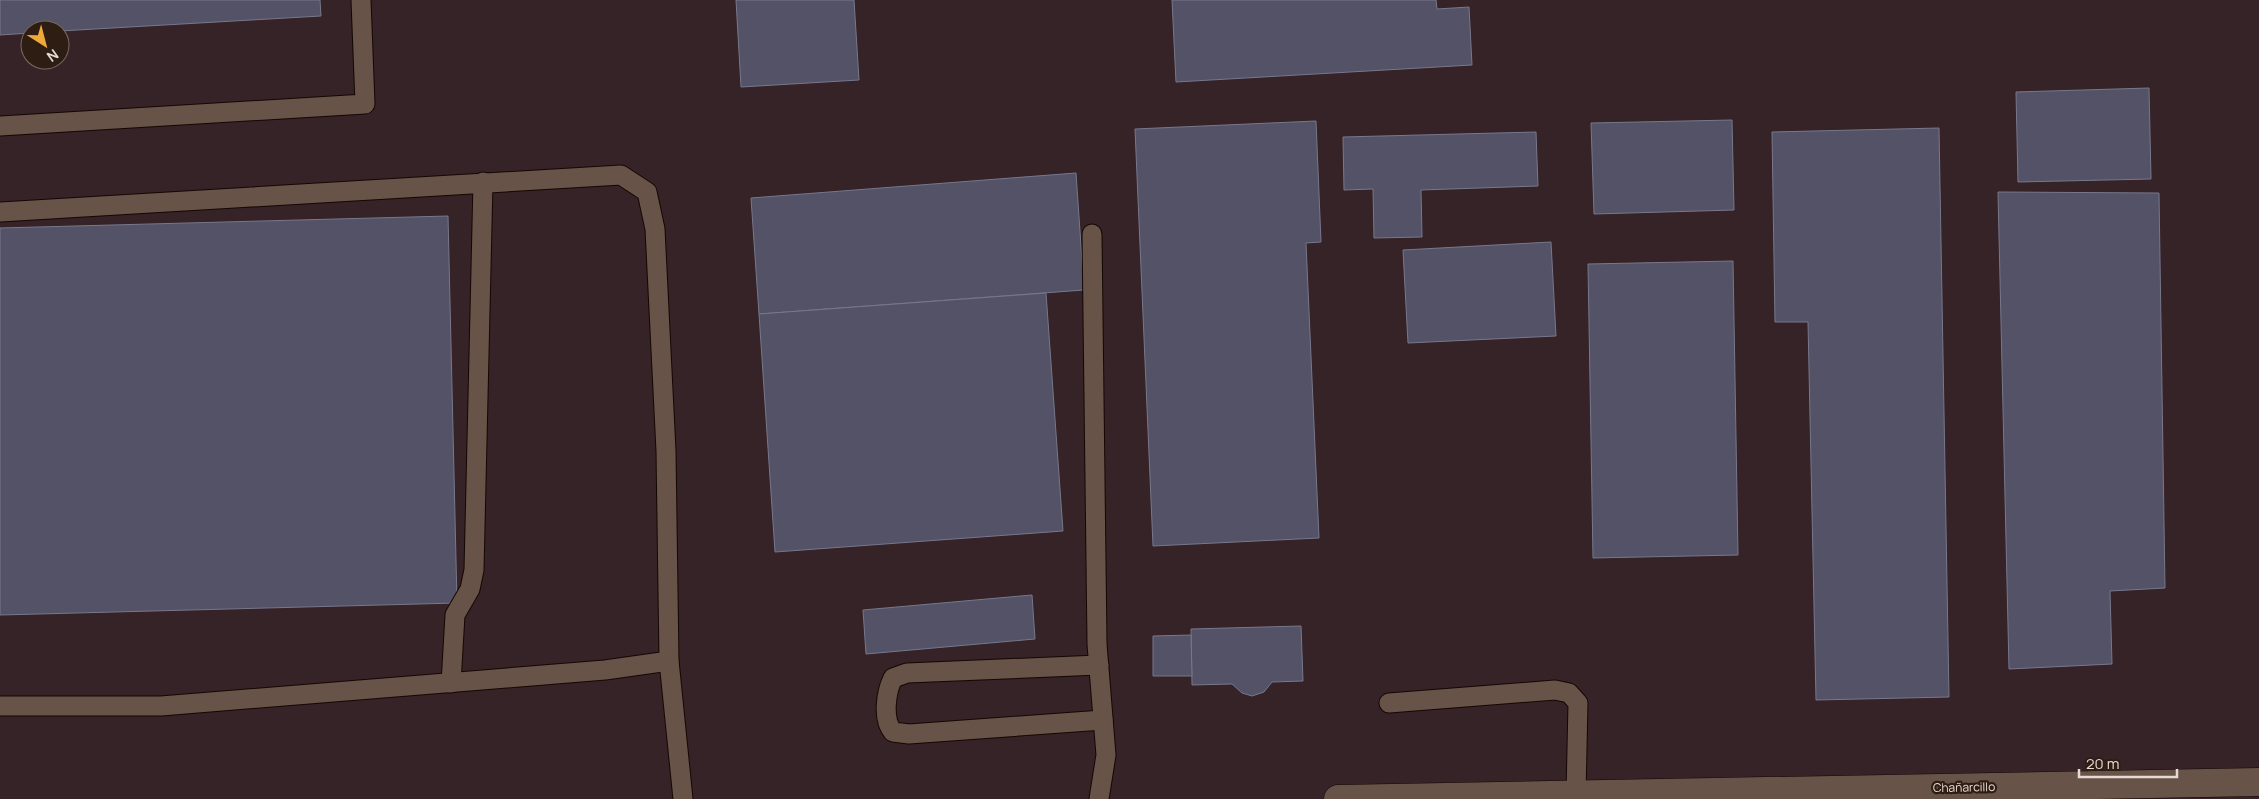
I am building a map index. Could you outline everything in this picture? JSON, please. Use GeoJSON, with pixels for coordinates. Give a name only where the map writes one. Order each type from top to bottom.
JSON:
{"type":"FeatureCollection","features":[{"type":"Feature","properties":{"kind":"street","name":"Chañarcillo"},"geometry":{"type":"LineString","coordinates":[[1338,799],[1576,794],[1648,796],[2043,792],[2259,782]]}},
{"type":"Feature","properties":{"kind":"lane"},"geometry":{"type":"LineString","coordinates":[[0,126],[365,104],[361,0]]}},
{"type":"Feature","properties":{"kind":"lane"},"geometry":{"type":"LineString","coordinates":[[0,212],[621,175],[647,192],[655,229],[666,451],[669,661],[683,799]]}},
{"type":"Feature","properties":{"kind":"lane"},"geometry":{"type":"LineString","coordinates":[[451,683],[455,615],[470,589],[474,570],[483,182]]}},
{"type":"Feature","properties":{"kind":"lane"},"geometry":{"type":"LineString","coordinates":[[1092,234],[1099,665],[1106,755],[1099,799]]}},
{"type":"Feature","properties":{"kind":"lane"},"geometry":{"type":"LineString","coordinates":[[0,706],[161,706],[605,670],[669,661]]}},
{"type":"Feature","properties":{"kind":"lane"},"geometry":{"type":"LineString","coordinates":[[1099,665],[907,673],[893,678],[888,688],[887,725],[893,732],[909,734],[1103,720]]}},
{"type":"Feature","properties":{"kind":"lane"},"geometry":{"type":"LineString","coordinates":[[1389,703],[1556,690],[1568,693],[1578,703],[1576,794]]}},
{"type":"Feature","properties":{"kind":"shaded area"},"geometry":{"type":"Polygon","coordinates":[[[0,0],[2259,0],[2259,799],[0,799],[0,0]]]}},
{"type":"Feature","properties":{"kind":"building"},"geometry":{"type":"Polygon","coordinates":[[[0,0],[320,0],[321,16],[70,30],[70,20],[20,20],[20,34],[0,35],[0,0]]]}},
{"type":"Feature","properties":{"kind":"building"},"geometry":{"type":"Polygon","coordinates":[[[736,0],[854,0],[859,80],[741,87],[736,0]]]}},
{"type":"Feature","properties":{"kind":"building"},"geometry":{"type":"Polygon","coordinates":[[[1172,0],[1436,0],[1437,9],[1469,7],[1472,65],[1176,82],[1172,0]]]}},
{"type":"Feature","properties":{"kind":"building"},"geometry":{"type":"Polygon","coordinates":[[[2149,88],[2151,179],[2018,182],[2016,92],[2149,88]]]}},
{"type":"Feature","properties":{"kind":"building"},"geometry":{"type":"Polygon","coordinates":[[[1732,120],[1734,210],[1594,214],[1591,123],[1732,120]]]}},
{"type":"Feature","properties":{"kind":"building"},"geometry":{"type":"Polygon","coordinates":[[[1316,121],[1321,242],[1306,243],[1319,538],[1153,546],[1135,129],[1316,121]]]}},
{"type":"Feature","properties":{"kind":"building"},"geometry":{"type":"Polygon","coordinates":[[[1939,128],[1949,697],[1816,700],[1808,322],[1775,322],[1772,132],[1939,128]]]}},
{"type":"Feature","properties":{"kind":"building"},"geometry":{"type":"Polygon","coordinates":[[[1536,132],[1538,186],[1421,190],[1422,237],[1374,238],[1373,189],[1344,190],[1343,137],[1536,132]]]}},
{"type":"Feature","properties":{"kind":"building"},"geometry":{"type":"Polygon","coordinates":[[[1076,173],[1084,290],[759,314],[751,198],[1076,173]]]}},
{"type":"Feature","properties":{"kind":"building"},"geometry":{"type":"Polygon","coordinates":[[[1998,192],[2159,193],[2165,588],[2110,591],[2112,664],[2009,669],[1998,192]]]}},
{"type":"Feature","properties":{"kind":"building"},"geometry":{"type":"Polygon","coordinates":[[[448,216],[457,603],[0,615],[0,228],[448,216]]]}},
{"type":"Feature","properties":{"kind":"building"},"geometry":{"type":"Polygon","coordinates":[[[1551,242],[1556,336],[1408,343],[1403,250],[1551,242]]]}},
{"type":"Feature","properties":{"kind":"building"},"geometry":{"type":"Polygon","coordinates":[[[1733,261],[1738,555],[1593,558],[1588,264],[1733,261]]]}},
{"type":"Feature","properties":{"kind":"building"},"geometry":{"type":"Polygon","coordinates":[[[1046,293],[1063,531],[775,552],[759,314],[1046,293]]]}},
{"type":"Feature","properties":{"kind":"building"},"geometry":{"type":"Polygon","coordinates":[[[1032,595],[1035,639],[866,654],[863,610],[1032,595]]]}},
{"type":"Feature","properties":{"kind":"building"},"geometry":{"type":"Polygon","coordinates":[[[1301,626],[1303,681],[1272,682],[1264,692],[1252,696],[1242,693],[1232,684],[1192,685],[1191,629],[1301,626]]]}},
{"type":"Feature","properties":{"kind":"building"},"geometry":{"type":"Polygon","coordinates":[[[1191,635],[1192,676],[1153,676],[1153,636],[1191,635]]]}}]}
